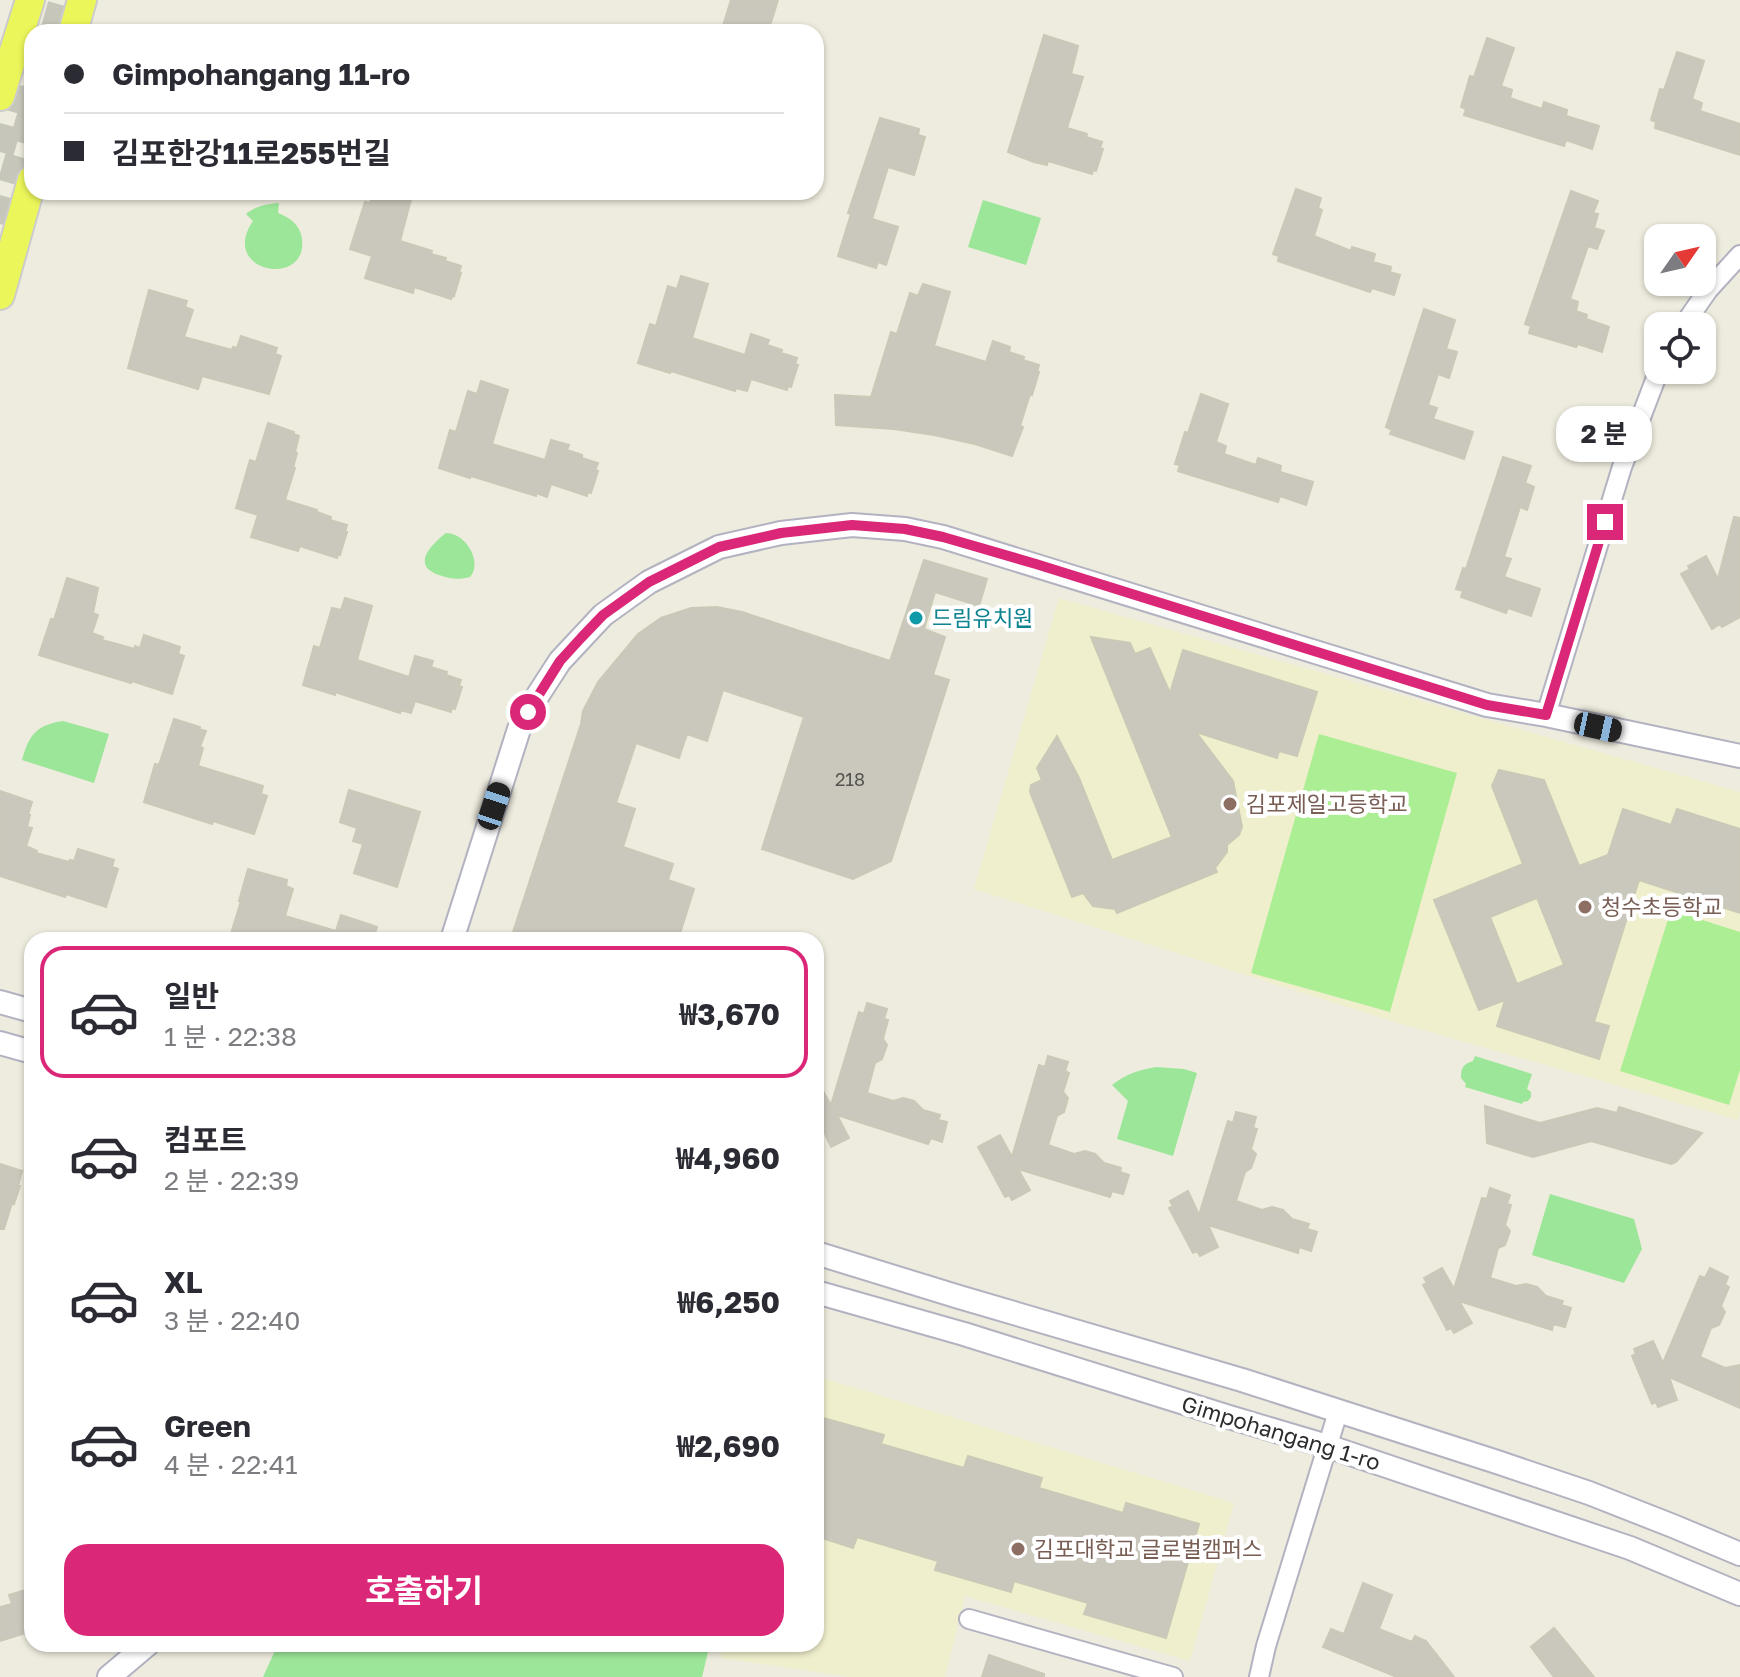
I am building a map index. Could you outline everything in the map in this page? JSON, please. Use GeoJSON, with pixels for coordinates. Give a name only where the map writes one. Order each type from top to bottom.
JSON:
{"type":"FeatureCollection","features":[{"type":"Feature","properties":{"kind":"main road"},"geometry":{"type":"LineString","coordinates":[[0,96],[30,0]]}},
{"type":"Feature","properties":{"kind":"main road"},"geometry":{"type":"LineString","coordinates":[[75,24],[82,0]]}},
{"type":"Feature","properties":{"kind":"main road"},"geometry":{"type":"LineString","coordinates":[[0,295],[26,200]]}},
{"type":"Feature","properties":{"kind":"street"},"geometry":{"type":"LineString","coordinates":[[1693,312],[1740,255]]}},
{"type":"Feature","properties":{"kind":"street"},"geometry":{"type":"LineString","coordinates":[[1546,715],[1622,467],[1654,384]]}},
{"type":"Feature","properties":{"kind":"street"},"geometry":{"type":"LineString","coordinates":[[442,932],[507,731],[550,657],[595,607],[645,573],[718,537],[783,523],[851,515],[906,520],[948,529],[1546,715]]}},
{"type":"Feature","properties":{"kind":"street"},"geometry":{"type":"LineString","coordinates":[[455,932],[519,729],[560,661],[603,615],[649,582],[719,547],[781,533],[852,525],[905,529],[943,537],[1487,705],[1740,756]]}},
{"type":"Feature","properties":{"kind":"street"},"geometry":{"type":"LineString","coordinates":[[0,1002],[24,1009]]}},
{"type":"Feature","properties":{"kind":"street"},"geometry":{"type":"LineString","coordinates":[[0,1043],[24,1050]]}},
{"type":"Feature","properties":{"kind":"street","name":"Gimpohangang 1-ro"},"geometry":{"type":"LineString","coordinates":[[824,1255],[1242,1380],[1497,1462],[1589,1493],[1740,1554]]}},
{"type":"Feature","properties":{"kind":"street","name":"Gimpohangang 1-ro"},"geometry":{"type":"LineString","coordinates":[[824,1294],[1327,1446],[1630,1548],[1740,1594]]}},
{"type":"Feature","properties":{"kind":"street"},"geometry":{"type":"LineString","coordinates":[[1259,1677],[1338,1412]]}},
{"type":"Feature","properties":{"kind":"street"},"geometry":{"type":"LineString","coordinates":[[969,1619],[1173,1677]]}},
{"type":"Feature","properties":{"kind":"street"},"geometry":{"type":"LineString","coordinates":[[109,1677],[139,1652]]}},
{"type":"Feature","properties":{"kind":"shaded area"},"geometry":{"type":"Polygon","coordinates":[[[1059,598],[1740,792],[1738,1120],[1395,1022],[974,889],[1059,598]]]}},
{"type":"Feature","properties":{"kind":"shaded area","name":"김포대학교 글로벌캠퍼스"},"geometry":{"type":"Polygon","coordinates":[[[824,1378],[1234,1503],[1190,1661],[965,1596],[945,1677],[850,1677],[721,1658],[721,1652],[824,1652],[824,1378]]]}},
{"type":"Feature","properties":{"kind":"green space"},"geometry":{"type":"Polygon","coordinates":[[[983,200],[1041,218],[1026,265],[968,247],[983,200]]]}},
{"type":"Feature","properties":{"kind":"green space"},"geometry":{"type":"Polygon","coordinates":[[[279,203],[278,213],[291,220],[299,230],[302,239],[300,255],[292,264],[280,269],[267,268],[255,262],[247,252],[245,238],[253,221],[246,214],[261,206],[279,203]]]}},
{"type":"Feature","properties":{"kind":"green space"},"geometry":{"type":"Polygon","coordinates":[[[446,533],[460,538],[470,549],[475,564],[470,577],[458,579],[439,575],[426,566],[426,554],[446,533]]]}},
{"type":"Feature","properties":{"kind":"green space"},"geometry":{"type":"Polygon","coordinates":[[[63,721],[109,734],[94,783],[22,760],[35,733],[46,725],[63,721]]]}},
{"type":"Feature","properties":{"kind":"green space"},"geometry":{"type":"Polygon","coordinates":[[[1319,734],[1457,773],[1390,1012],[1251,973],[1319,734]]]}},
{"type":"Feature","properties":{"kind":"green space"},"geometry":{"type":"Polygon","coordinates":[[[1671,910],[1740,932],[1740,1070],[1729,1105],[1620,1071],[1671,910]]]}},
{"type":"Feature","properties":{"kind":"green space"},"geometry":{"type":"Polygon","coordinates":[[[1475,1056],[1532,1074],[1527,1089],[1531,1092],[1528,1101],[1522,1104],[1465,1087],[1461,1078],[1462,1069],[1475,1056]]]}},
{"type":"Feature","properties":{"kind":"green space"},"geometry":{"type":"Polygon","coordinates":[[[1156,1067],[1197,1073],[1173,1156],[1117,1139],[1128,1101],[1112,1085],[1133,1073],[1156,1067]]]}},
{"type":"Feature","properties":{"kind":"green space"},"geometry":{"type":"Polygon","coordinates":[[[1550,1194],[1634,1219],[1642,1249],[1624,1283],[1532,1255],[1550,1194]]]}},
{"type":"Feature","properties":{"kind":"green space"},"geometry":{"type":"Polygon","coordinates":[[[274,1652],[708,1652],[702,1677],[263,1677],[274,1652]]]}},
{"type":"Feature","properties":{"kind":"building"},"geometry":{"type":"Polygon","coordinates":[[[731,0],[778,0],[770,24],[724,24],[731,0]]]}},
{"type":"Feature","properties":{"kind":"building"},"geometry":{"type":"Polygon","coordinates":[[[1044,35],[1078,46],[1071,74],[1083,77],[1067,128],[1102,142],[1100,148],[1103,149],[1096,171],[1093,170],[1092,174],[1048,161],[1047,165],[1034,162],[1008,152],[1044,35]]]}},
{"type":"Feature","properties":{"kind":"building"},"geometry":{"type":"Polygon","coordinates":[[[1487,38],[1514,48],[1501,86],[1512,90],[1510,98],[1542,109],[1544,102],[1567,110],[1566,116],[1599,126],[1592,149],[1566,140],[1564,146],[1464,115],[1466,109],[1461,107],[1470,76],[1474,77],[1487,38]]]}},
{"type":"Feature","properties":{"kind":"building"},"geometry":{"type":"Polygon","coordinates":[[[1677,52],[1704,61],[1692,99],[1702,103],[1700,111],[1740,124],[1740,155],[1655,128],[1656,122],[1651,120],[1660,89],[1664,90],[1677,52]]]}},
{"type":"Feature","properties":{"kind":"building"},"geometry":{"type":"Polygon","coordinates":[[[880,118],[919,129],[918,135],[925,137],[914,175],[888,167],[872,219],[898,227],[886,265],[878,262],[876,268],[838,256],[851,214],[848,213],[880,118]]]}},
{"type":"Feature","properties":{"kind":"building"},"geometry":{"type":"Polygon","coordinates":[[[1296,189],[1321,198],[1318,208],[1322,210],[1314,236],[1351,251],[1352,247],[1375,254],[1373,262],[1391,267],[1390,272],[1400,275],[1394,295],[1372,288],[1370,292],[1278,261],[1279,256],[1273,254],[1296,189]]]}},
{"type":"Feature","properties":{"kind":"building"},"geometry":{"type":"Polygon","coordinates":[[[1571,191],[1598,201],[1593,213],[1598,214],[1594,228],[1604,231],[1597,249],[1588,246],[1570,299],[1578,302],[1576,311],[1587,315],[1586,319],[1609,327],[1602,352],[1529,333],[1531,326],[1525,324],[1571,191]]]}},
{"type":"Feature","properties":{"kind":"building"},"geometry":{"type":"Polygon","coordinates":[[[371,200],[411,200],[400,241],[432,251],[431,254],[461,266],[451,299],[414,287],[413,293],[365,278],[372,256],[350,249],[365,202],[370,203],[371,200]]]}},
{"type":"Feature","properties":{"kind":"building"},"geometry":{"type":"Polygon","coordinates":[[[681,276],[708,284],[692,338],[745,355],[751,334],[769,340],[767,345],[797,358],[791,387],[788,386],[787,390],[751,379],[747,391],[736,388],[735,391],[638,363],[650,324],[656,326],[668,286],[677,289],[681,276]]]}},
{"type":"Feature","properties":{"kind":"building"},"geometry":{"type":"Polygon","coordinates":[[[923,284],[950,292],[934,346],[986,362],[993,341],[1010,347],[1009,352],[1024,357],[1023,360],[1039,365],[1012,456],[934,435],[836,425],[835,395],[871,397],[891,332],[897,334],[910,293],[918,296],[923,284]]]}},
{"type":"Feature","properties":{"kind":"building"},"geometry":{"type":"Polygon","coordinates":[[[149,290],[187,301],[185,307],[193,310],[184,337],[232,350],[233,347],[237,348],[241,336],[277,348],[275,354],[281,356],[269,394],[202,376],[198,389],[128,368],[149,290]]]}},
{"type":"Feature","properties":{"kind":"building"},"geometry":{"type":"Polygon","coordinates":[[[1424,309],[1455,320],[1446,349],[1457,352],[1449,378],[1438,374],[1428,405],[1437,408],[1433,419],[1473,432],[1464,459],[1390,434],[1392,430],[1386,427],[1424,309]]]}},
{"type":"Feature","properties":{"kind":"building"},"geometry":{"type":"Polygon","coordinates":[[[481,381],[508,390],[492,444],[545,460],[551,440],[569,445],[567,450],[598,463],[591,493],[588,492],[587,496],[551,484],[547,497],[536,493],[536,496],[439,468],[450,430],[456,432],[468,391],[477,394],[481,381]]]}},
{"type":"Feature","properties":{"kind":"building"},"geometry":{"type":"Polygon","coordinates":[[[1201,394],[1228,404],[1216,442],[1226,446],[1224,454],[1256,465],[1258,458],[1281,466],[1280,472],[1313,482],[1306,505],[1280,496],[1278,502],[1178,471],[1180,465],[1175,464],[1201,394]]]}},
{"type":"Feature","properties":{"kind":"building"},"geometry":{"type":"Polygon","coordinates":[[[268,423],[299,436],[295,468],[285,500],[317,510],[331,517],[330,520],[347,525],[337,558],[300,546],[298,551],[251,537],[258,515],[236,508],[250,460],[256,462],[268,423]]]}},
{"type":"Feature","properties":{"kind":"building"},"geometry":{"type":"Polygon","coordinates":[[[1503,457],[1531,466],[1525,483],[1534,487],[1527,510],[1520,507],[1504,557],[1511,559],[1504,577],[1540,589],[1531,616],[1508,608],[1506,613],[1461,597],[1463,591],[1456,589],[1463,568],[1466,569],[1503,457]]]}},
{"type":"Feature","properties":{"kind":"building"},"geometry":{"type":"Polygon","coordinates":[[[1734,517],[1740,518],[1740,617],[1712,629],[1681,574],[1690,569],[1688,566],[1706,556],[1718,579],[1734,517]]]}},
{"type":"Feature","properties":{"kind":"building"},"geometry":{"type":"Polygon","coordinates":[[[924,560],[987,579],[979,606],[935,592],[924,629],[945,637],[933,675],[949,680],[891,861],[853,879],[762,849],[804,717],[723,690],[707,741],[687,734],[679,758],[636,743],[616,803],[635,809],[623,847],[673,864],[668,880],[694,889],[681,932],[513,932],[583,711],[598,682],[638,634],[661,618],[691,608],[717,607],[742,612],[890,661],[924,560]]]}},
{"type":"Feature","properties":{"kind":"building"},"geometry":{"type":"Polygon","coordinates":[[[67,578],[98,588],[93,613],[98,615],[92,633],[103,637],[102,640],[135,649],[135,646],[140,648],[144,635],[180,647],[178,654],[184,656],[172,694],[39,655],[67,578]]]}},
{"type":"Feature","properties":{"kind":"building"},"geometry":{"type":"Polygon","coordinates":[[[345,598],[372,606],[357,660],[409,677],[415,656],[433,661],[431,667],[461,680],[455,709],[452,708],[451,712],[415,701],[411,713],[401,710],[400,713],[303,685],[314,646],[320,648],[332,608],[341,610],[345,598]]]}},
{"type":"Feature","properties":{"kind":"building"},"geometry":{"type":"Polygon","coordinates":[[[1091,637],[1130,643],[1135,654],[1150,648],[1170,693],[1183,650],[1317,692],[1297,756],[1279,751],[1277,758],[1196,732],[1233,781],[1242,827],[1239,835],[1227,845],[1227,852],[1215,868],[1217,872],[1117,913],[1115,909],[1093,906],[1083,893],[1072,897],[1030,792],[1031,785],[1042,780],[1037,768],[1057,736],[1079,778],[1112,860],[1172,837],[1091,637]]]}},
{"type":"Feature","properties":{"kind":"building"},"geometry":{"type":"Polygon","coordinates":[[[174,719],[206,731],[198,766],[263,786],[261,794],[267,796],[254,834],[144,802],[155,764],[159,765],[174,719]]]}},
{"type":"Feature","properties":{"kind":"building"},"geometry":{"type":"Polygon","coordinates":[[[1499,770],[1544,780],[1579,866],[1608,855],[1623,809],[1671,825],[1677,809],[1740,829],[1740,913],[1639,880],[1594,1022],[1609,1026],[1599,1059],[1497,1026],[1505,1000],[1479,1010],[1434,900],[1523,864],[1492,786],[1499,770]],[[1537,898],[1490,917],[1517,984],[1564,965],[1537,898]]]}},
{"type":"Feature","properties":{"kind":"building"},"geometry":{"type":"Polygon","coordinates":[[[349,790],[420,812],[397,887],[354,873],[363,844],[353,841],[357,828],[340,822],[349,790]]]}},
{"type":"Feature","properties":{"kind":"building"},"geometry":{"type":"Polygon","coordinates":[[[0,791],[32,802],[27,827],[32,828],[26,846],[36,853],[69,862],[74,861],[78,849],[114,860],[112,867],[118,869],[106,907],[0,876],[0,791]]]}},
{"type":"Feature","properties":{"kind":"building"},"geometry":{"type":"Polygon","coordinates":[[[248,869],[287,880],[286,886],[293,889],[285,916],[336,931],[341,915],[377,927],[375,932],[231,932],[248,869]]]}},
{"type":"Feature","properties":{"kind":"building"},"geometry":{"type":"Polygon","coordinates":[[[867,1003],[887,1009],[884,1019],[888,1020],[883,1039],[887,1045],[882,1059],[875,1063],[867,1093],[893,1101],[903,1098],[914,1101],[923,1110],[940,1115],[938,1120],[947,1122],[942,1142],[931,1138],[928,1144],[837,1115],[849,1138],[831,1147],[824,1132],[824,1093],[831,1105],[859,1012],[864,1014],[867,1003]]]}},
{"type":"Feature","properties":{"kind":"building"},"geometry":{"type":"Polygon","coordinates":[[[1048,1056],[1068,1062],[1065,1071],[1069,1073],[1063,1092],[1068,1098],[1064,1112],[1057,1116],[1048,1145],[1074,1154],[1085,1151],[1095,1154],[1104,1163],[1121,1168],[1120,1172],[1129,1175],[1123,1194],[1112,1191],[1110,1197],[1018,1169],[1030,1190],[1012,1200],[1009,1195],[1005,1197],[978,1147],[1000,1135],[1012,1157],[1039,1065],[1045,1067],[1048,1056]]]}},
{"type":"Feature","properties":{"kind":"building"},"geometry":{"type":"Polygon","coordinates":[[[1485,1106],[1540,1123],[1597,1108],[1617,1113],[1619,1107],[1702,1133],[1671,1164],[1591,1141],[1533,1157],[1487,1143],[1485,1106]]]}},
{"type":"Feature","properties":{"kind":"building"},"geometry":{"type":"Polygon","coordinates":[[[1236,1112],[1256,1117],[1253,1128],[1257,1129],[1251,1149],[1256,1154],[1251,1168],[1245,1172],[1236,1201],[1262,1210],[1272,1207],[1283,1210],[1292,1219],[1309,1224],[1307,1229],[1317,1232],[1311,1251],[1299,1247],[1298,1253],[1208,1225],[1218,1247],[1200,1256],[1197,1251],[1193,1253],[1169,1208],[1173,1206],[1170,1201],[1188,1191],[1199,1215],[1228,1121],[1233,1123],[1236,1112]]]}},
{"type":"Feature","properties":{"kind":"building"},"geometry":{"type":"Polygon","coordinates":[[[0,1164],[22,1171],[20,1186],[4,1229],[0,1229],[0,1164]]]}},
{"type":"Feature","properties":{"kind":"building"},"geometry":{"type":"Polygon","coordinates":[[[1490,1188],[1510,1195],[1507,1204],[1511,1205],[1505,1225],[1510,1231],[1505,1245],[1498,1248],[1490,1278],[1516,1286],[1526,1284],[1537,1287],[1546,1296],[1563,1301],[1561,1305],[1571,1308],[1565,1327],[1553,1324],[1552,1330],[1459,1301],[1472,1323],[1454,1333],[1451,1328],[1447,1330],[1423,1285],[1427,1283],[1424,1278],[1442,1268],[1454,1289],[1482,1198],[1487,1199],[1490,1188]]]}},
{"type":"Feature","properties":{"kind":"building"},"geometry":{"type":"Polygon","coordinates":[[[1710,1268],[1728,1277],[1725,1285],[1729,1287],[1721,1306],[1725,1312],[1719,1325],[1711,1328],[1700,1357],[1725,1368],[1740,1365],[1740,1408],[1669,1377],[1677,1400],[1658,1407],[1656,1402],[1652,1404],[1632,1356],[1636,1354],[1634,1349],[1653,1341],[1663,1363],[1700,1276],[1705,1278],[1710,1268]]]}},
{"type":"Feature","properties":{"kind":"building"},"geometry":{"type":"Polygon","coordinates":[[[824,1418],[884,1435],[881,1444],[964,1468],[968,1456],[1042,1478],[1039,1488],[1123,1513],[1126,1503],[1199,1524],[1166,1638],[1084,1614],[1088,1603],[1014,1581],[1011,1592],[935,1570],[938,1561],[857,1537],[853,1548],[824,1539],[824,1418]]]}},
{"type":"Feature","properties":{"kind":"building"},"geometry":{"type":"Polygon","coordinates":[[[1363,1583],[1392,1595],[1379,1629],[1412,1642],[1415,1636],[1426,1641],[1454,1677],[1397,1677],[1323,1647],[1331,1629],[1344,1634],[1363,1583]]]}},
{"type":"Feature","properties":{"kind":"building"},"geometry":{"type":"Polygon","coordinates":[[[24,1590],[24,1634],[0,1641],[0,1607],[12,1604],[9,1595],[24,1590]]]}},
{"type":"Feature","properties":{"kind":"building"},"geometry":{"type":"Polygon","coordinates":[[[1554,1628],[1594,1677],[1554,1677],[1531,1647],[1554,1628]]]}},
{"type":"Feature","properties":{"kind":"building"},"geometry":{"type":"Polygon","coordinates":[[[989,1655],[1044,1674],[1044,1677],[982,1677],[989,1655]]]}},
{"type":"Feature","properties":{"kind":"tunnel"},"geometry":{"type":"LineString","coordinates":[[56,24],[63,0]]}},
{"type":"Feature","properties":{"kind":"tunnel"},"geometry":{"type":"LineString","coordinates":[[0,152],[24,66]]}},
{"type":"Feature","properties":{"kind":"tunnel"},"geometry":{"type":"LineString","coordinates":[[0,224],[24,140]]}},
{"type":"Feature","properties":{"kind":"place","name":"드림유치원"},"geometry":{"type":"Point","coordinates":[916,618]}},
{"type":"Feature","properties":{"kind":"place","name":"김포제일고등학교"},"geometry":{"type":"Point","coordinates":[1230,804]}},
{"type":"Feature","properties":{"kind":"place","name":"청수초등학교"},"geometry":{"type":"Point","coordinates":[1585,907]}},
{"type":"Feature","properties":{"kind":"place","name":"김포대학교 글로벌캠퍼스"},"geometry":{"type":"Point","coordinates":[1018,1549]}},
{"type":"Feature","properties":{"kind":"route"},"geometry":{"type":"LineString","coordinates":[[528,712],[560,661],[581,638],[603,615],[649,582],[719,547],[781,533],[852,525],[905,529],[943,537],[1487,705],[1546,715],[1605,522]]}}]}
